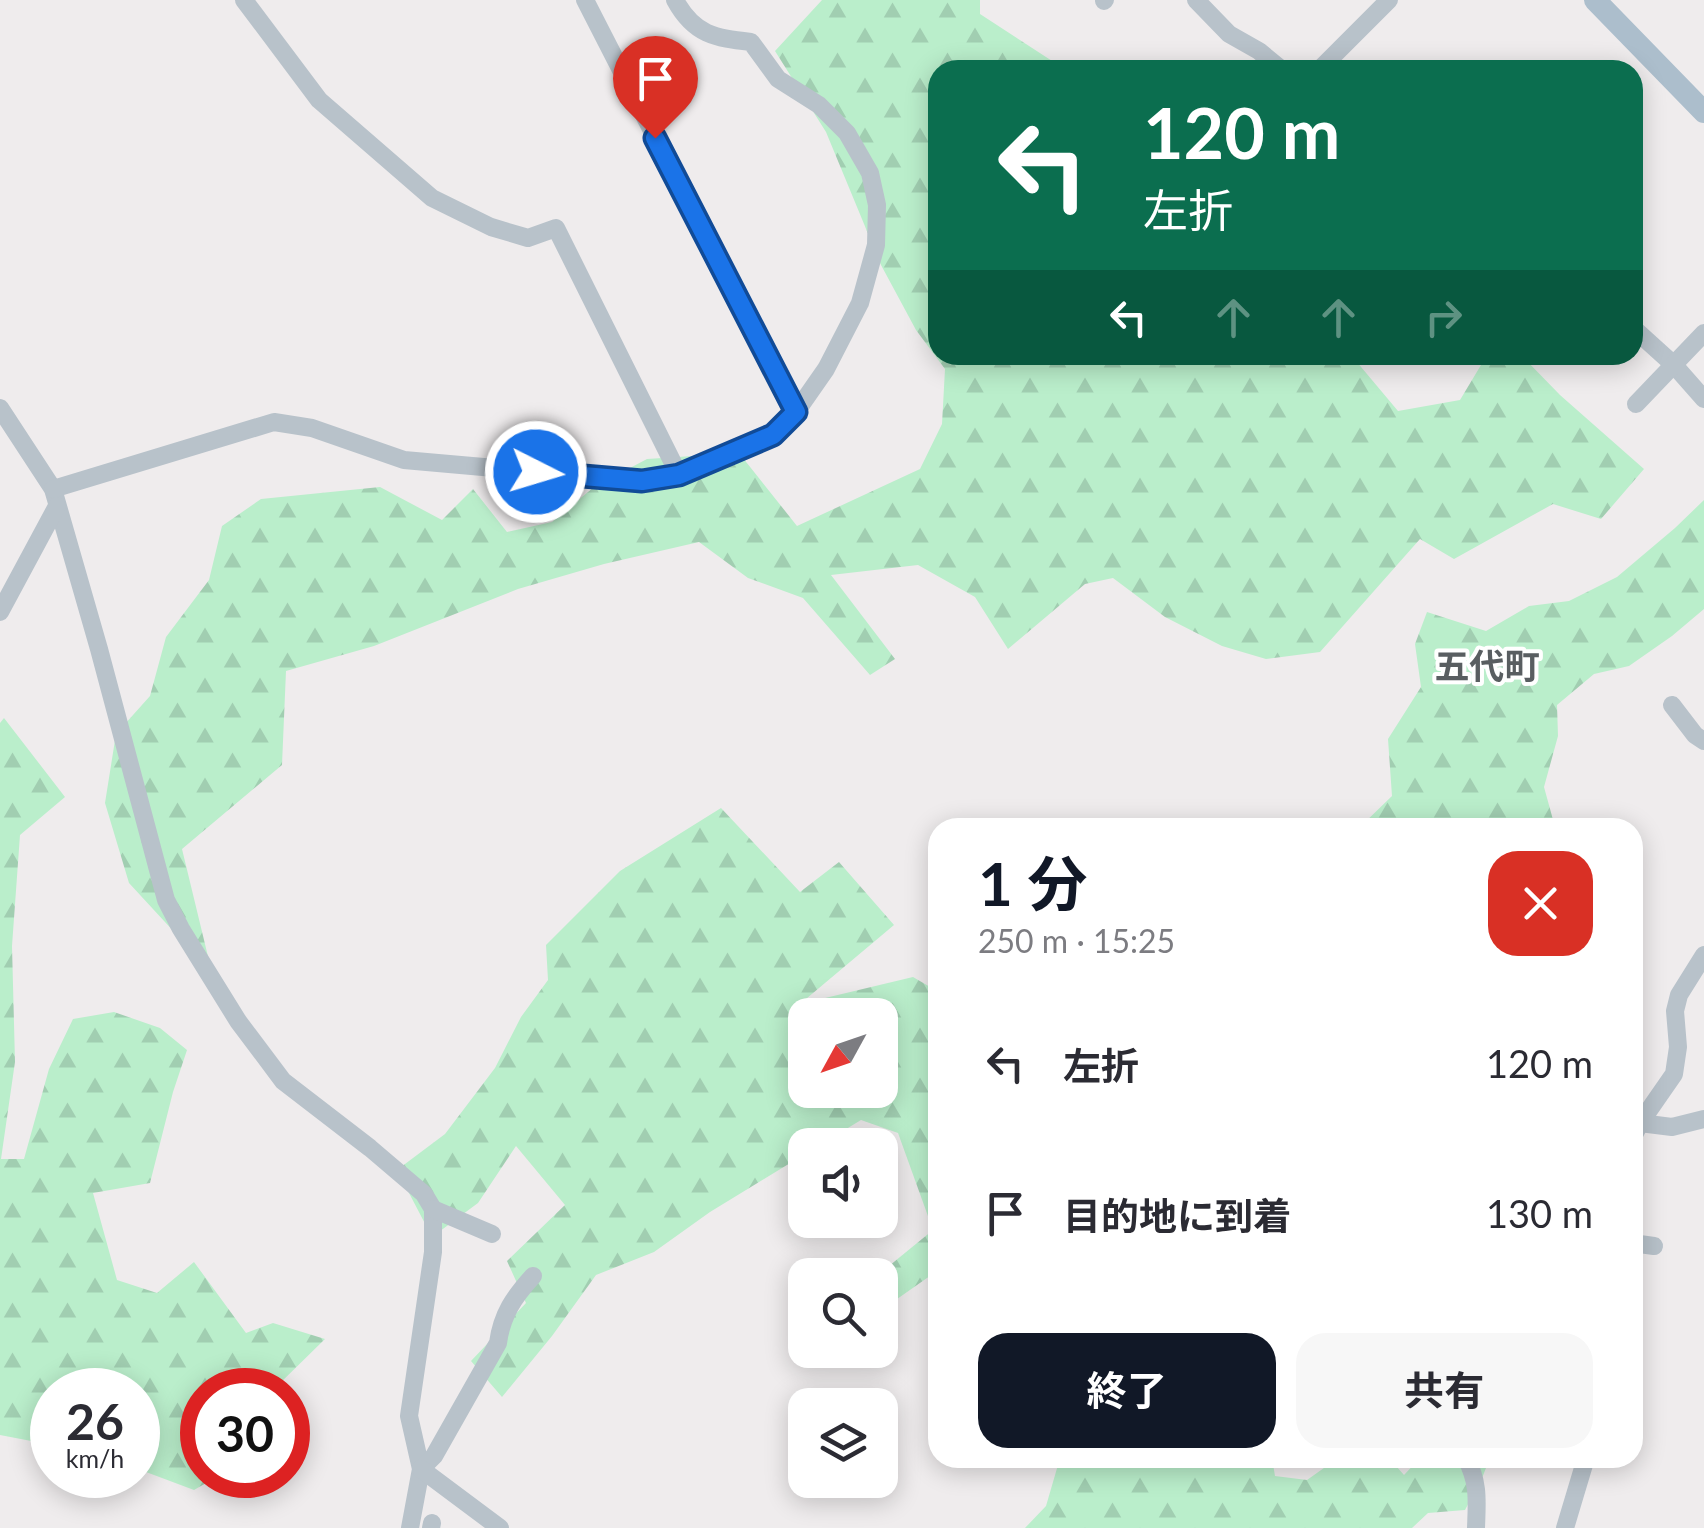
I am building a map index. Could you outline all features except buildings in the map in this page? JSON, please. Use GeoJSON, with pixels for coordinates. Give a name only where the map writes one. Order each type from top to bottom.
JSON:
{"type":"FeatureCollection","features":[{"type":"Feature","properties":{"kind":"main road"},"geometry":{"type":"LineString","coordinates":[[1595,0],[1704,112]]}},
{"type":"Feature","properties":{"kind":"street"},"geometry":{"type":"LineString","coordinates":[[244,0],[318,100],[432,198],[491,226],[528,238],[556,228],[679,475]]}},
{"type":"Feature","properties":{"kind":"street"},"geometry":{"type":"LineString","coordinates":[[585,0],[796,412]]}},
{"type":"Feature","properties":{"kind":"street"},"geometry":{"type":"LineString","coordinates":[[0,612],[55,497],[280,422],[312,428],[404,460],[642,481],[679,475],[773,435],[796,412],[826,369],[860,303],[876,244],[878,205],[870,173],[847,132],[819,104],[778,79],[751,42],[716,38],[698,29],[675,0]]}},
{"type":"Feature","properties":{"kind":"street"},"geometry":{"type":"LineString","coordinates":[[1196,0],[1229,34],[1270,60]]}},
{"type":"Feature","properties":{"kind":"street"},"geometry":{"type":"LineString","coordinates":[[1328,60],[1389,0]]}},
{"type":"Feature","properties":{"kind":"street"},"geometry":{"type":"LineString","coordinates":[[1636,404],[1704,333]]}},
{"type":"Feature","properties":{"kind":"street"},"geometry":{"type":"LineString","coordinates":[[1643,338],[1704,399]]}},
{"type":"Feature","properties":{"kind":"street"},"geometry":{"type":"LineString","coordinates":[[0,408],[55,497],[166,900],[180,929],[238,1021],[283,1081],[424,1194],[433,1209],[433,1252],[409,1416],[421,1470],[410,1528]]}},
{"type":"Feature","properties":{"kind":"street"},"geometry":{"type":"LineString","coordinates":[[1672,705],[1704,741]]}},
{"type":"Feature","properties":{"kind":"street"},"geometry":{"type":"LineString","coordinates":[[1643,1120],[1674,1074],[1679,996],[1704,955]]}},
{"type":"Feature","properties":{"kind":"street"},"geometry":{"type":"LineString","coordinates":[[1643,1130],[1704,1119]]}},
{"type":"Feature","properties":{"kind":"street"},"geometry":{"type":"LineString","coordinates":[[433,1209],[492,1234]]}},
{"type":"Feature","properties":{"kind":"street"},"geometry":{"type":"LineString","coordinates":[[1643,1244],[1654,1246]]}},
{"type":"Feature","properties":{"kind":"street"},"geometry":{"type":"LineString","coordinates":[[421,1470],[434,1456],[498,1343],[501,1321],[512,1299],[533,1276]]}},
{"type":"Feature","properties":{"kind":"street"},"geometry":{"type":"LineString","coordinates":[[1471,1468],[1478,1497],[1476,1528]]}},
{"type":"Feature","properties":{"kind":"street"},"geometry":{"type":"LineString","coordinates":[[1565,1528],[1583,1468]]}},
{"type":"Feature","properties":{"kind":"street"},"geometry":{"type":"LineString","coordinates":[[421,1470],[500,1528]]}},
{"type":"Feature","properties":{"kind":"green space"},"geometry":{"type":"Polygon","coordinates":[[[822,0],[980,0],[980,14],[1051,60],[928,60],[928,346],[881,265],[826,132],[775,51],[822,0]]]}},
{"type":"Feature","properties":{"kind":"green space"},"geometry":{"type":"Polygon","coordinates":[[[942,365],[1359,365],[1398,411],[1460,400],[1481,365],[1531,365],[1644,469],[1601,519],[1553,504],[1454,559],[1420,539],[1320,652],[1266,659],[1222,646],[1165,617],[1113,578],[1085,584],[1008,649],[975,597],[918,565],[831,575],[895,659],[870,675],[803,598],[748,578],[699,542],[604,564],[518,589],[374,646],[286,671],[282,765],[182,849],[212,973],[129,883],[105,803],[116,734],[150,696],[166,637],[209,580],[222,526],[261,499],[380,487],[442,520],[473,489],[507,532],[552,522],[594,487],[647,459],[739,453],[797,526],[920,469],[942,424],[942,365]]]}},
{"type":"Feature","properties":{"kind":"green space"},"geometry":{"type":"Polygon","coordinates":[[[1704,500],[1704,609],[1629,666],[1594,674],[1557,705],[1558,736],[1544,787],[1553,818],[1369,818],[1392,796],[1388,739],[1421,687],[1415,644],[1427,612],[1486,631],[1529,606],[1569,601],[1617,577],[1704,500]]]}},
{"type":"Feature","properties":{"kind":"green space"},"geometry":{"type":"Polygon","coordinates":[[[4,718],[65,797],[20,835],[12,946],[15,1062],[1,1159],[24,1159],[49,1069],[73,1019],[114,1012],[160,1028],[187,1050],[150,1183],[93,1193],[117,1280],[157,1293],[194,1262],[246,1333],[273,1323],[325,1339],[295,1368],[180,1368],[180,1485],[160,1477],[160,1368],[30,1368],[30,1441],[0,1435],[0,723],[4,718]]]}},
{"type":"Feature","properties":{"kind":"green space"},"geometry":{"type":"Polygon","coordinates":[[[721,808],[800,892],[839,862],[894,925],[807,998],[788,998],[788,1108],[898,1108],[898,998],[825,998],[913,977],[928,986],[928,1216],[898,1128],[884,1128],[861,1120],[848,1128],[788,1128],[788,1164],[654,1252],[596,1275],[502,1397],[471,1361],[526,1303],[507,1261],[565,1205],[516,1146],[478,1203],[432,1237],[397,1170],[445,1134],[495,1068],[521,1017],[548,980],[546,945],[620,871],[721,808]]]}},
{"type":"Feature","properties":{"kind":"green space"},"geometry":{"type":"Polygon","coordinates":[[[928,1234],[928,1277],[898,1298],[898,1259],[928,1234]]]}},
{"type":"Feature","properties":{"kind":"green space"},"geometry":{"type":"Polygon","coordinates":[[[1057,1468],[1274,1468],[1275,1476],[1307,1480],[1324,1468],[1398,1468],[1404,1475],[1411,1468],[1486,1468],[1465,1510],[1428,1513],[1412,1528],[1025,1528],[1046,1506],[1057,1468]]]}},
{"type":"Feature","properties":{"kind":"district","name":"五代町"},"geometry":{"type":"Point","coordinates":[1487,665]}},
{"type":"Feature","properties":{"kind":"route"},"geometry":{"type":"LineString","coordinates":[[536,472],[642,481],[679,475],[773,435],[796,412],[655,138]]}}]}
